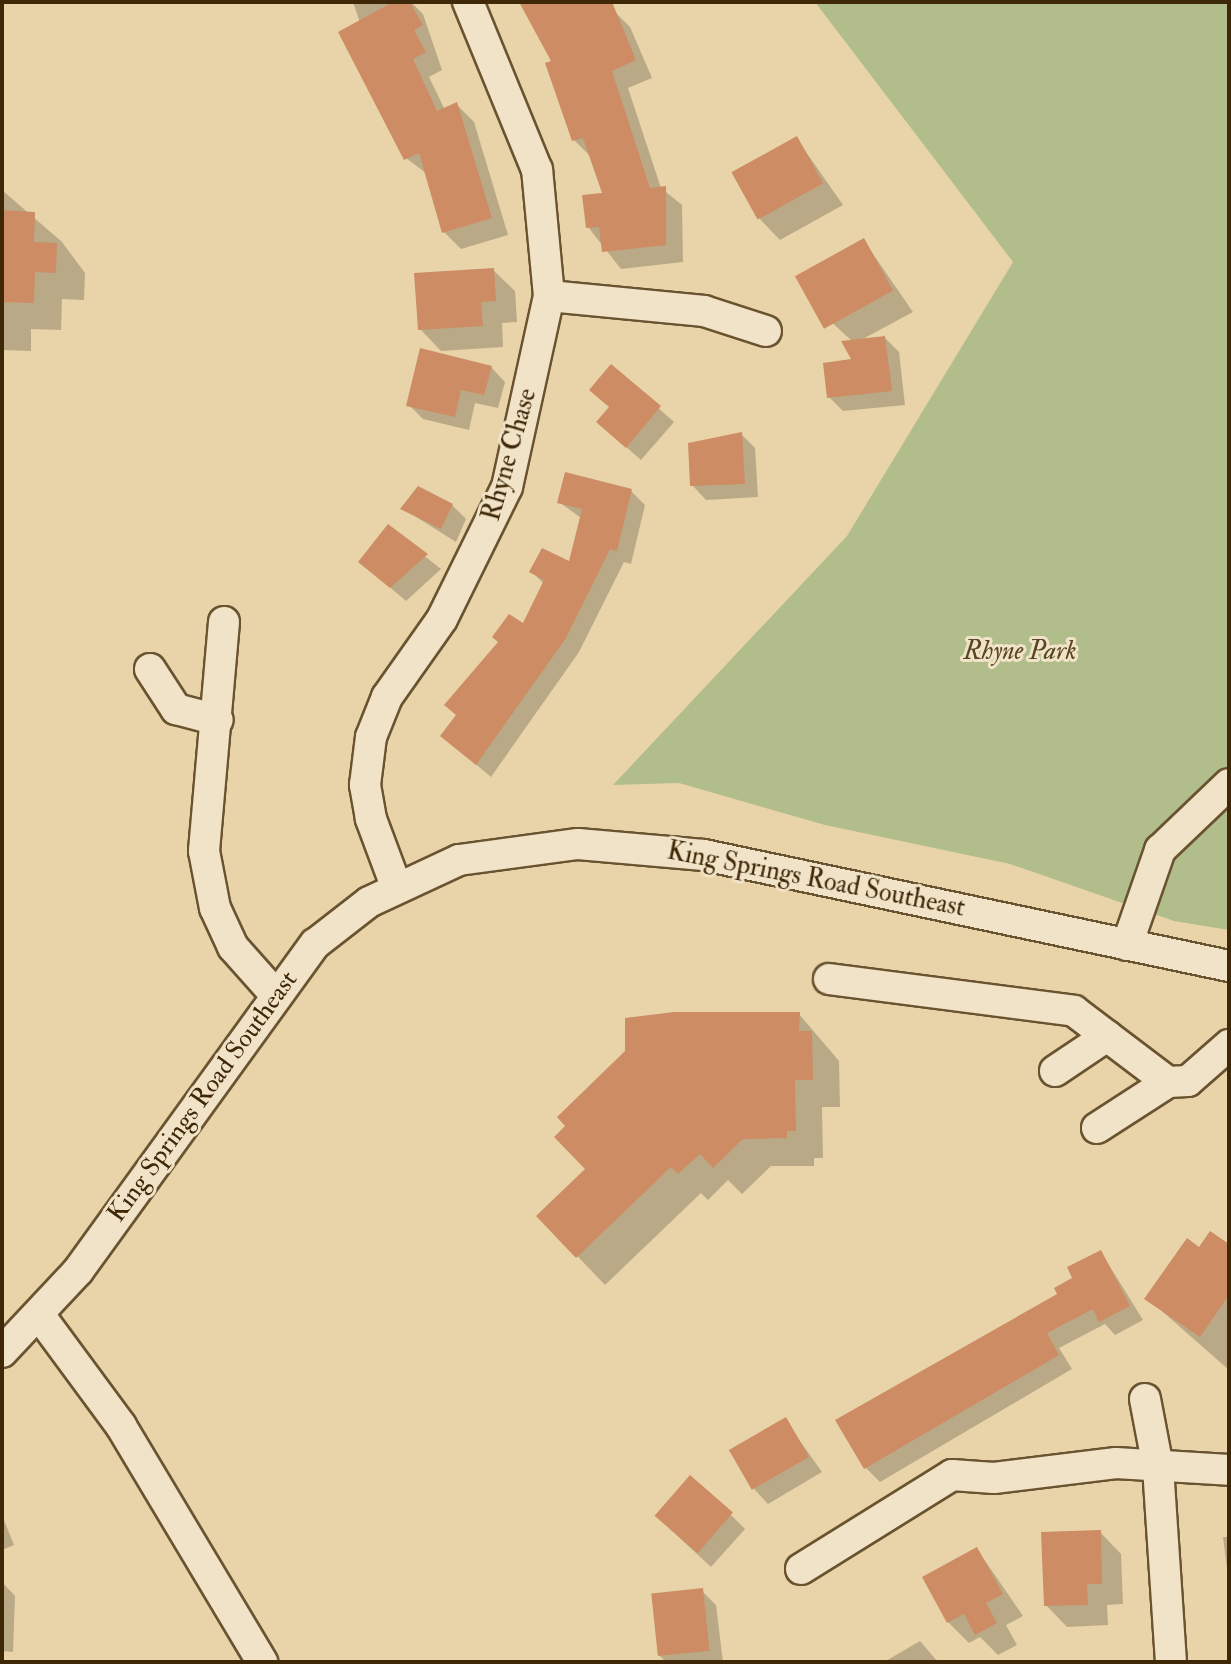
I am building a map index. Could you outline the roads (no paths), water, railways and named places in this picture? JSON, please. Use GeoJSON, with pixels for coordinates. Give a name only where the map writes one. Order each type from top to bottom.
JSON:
{"type":"FeatureCollection","features":[{"type":"Feature","properties":{"kind":"street","name":"Rhyne Chase"},"geometry":{"type":"LineString","coordinates":[[396,886],[365,785],[376,718],[487,535],[507,487],[549,296],[537,170],[468,2]]}},
{"type":"Feature","properties":{"kind":"street"},"geometry":{"type":"LineString","coordinates":[[549,296],[704,311],[766,331]]}},
{"type":"Feature","properties":{"kind":"street"},"geometry":{"type":"LineString","coordinates":[[224,622],[218,720],[204,851],[215,908],[233,947],[274,993]]}},
{"type":"Feature","properties":{"kind":"street"},"geometry":{"type":"LineString","coordinates":[[150,669],[176,709],[218,720]]}},
{"type":"Feature","properties":{"kind":"street"},"geometry":{"type":"LineString","coordinates":[[1127,945],[1160,850],[1222,797]]}},
{"type":"Feature","properties":{"kind":"street","name":"King Springs Road Southeast"},"geometry":{"type":"LineString","coordinates":[[2,1352],[40,1316],[114,1224],[274,993],[341,922],[396,886],[491,852],[617,845],[793,870],[1229,966]]}},
{"type":"Feature","properties":{"kind":"street"},"geometry":{"type":"LineString","coordinates":[[829,979],[1045,1003],[1074,1011],[1168,1082]]}},
{"type":"Feature","properties":{"kind":"street"},"geometry":{"type":"LineString","coordinates":[[1055,1071],[1107,1036]]}},
{"type":"Feature","properties":{"kind":"street"},"geometry":{"type":"LineString","coordinates":[[1097,1128],[1168,1082],[1188,1081],[1229,1045]]}},
{"type":"Feature","properties":{"kind":"street"},"geometry":{"type":"LineString","coordinates":[[40,1316],[121,1426],[262,1662]]}},
{"type":"Feature","properties":{"kind":"street"},"geometry":{"type":"LineString","coordinates":[[1145,1399],[1158,1467],[1171,1662]]}},
{"type":"Feature","properties":{"kind":"street"},"geometry":{"type":"LineString","coordinates":[[801,1569],[952,1475],[1158,1467],[1229,1470]]}},
{"type":"Feature","properties":{"kind":"park label","name":"Rhyne Park"},"geometry":{"type":"Point","coordinates":[1020,652]}}]}
